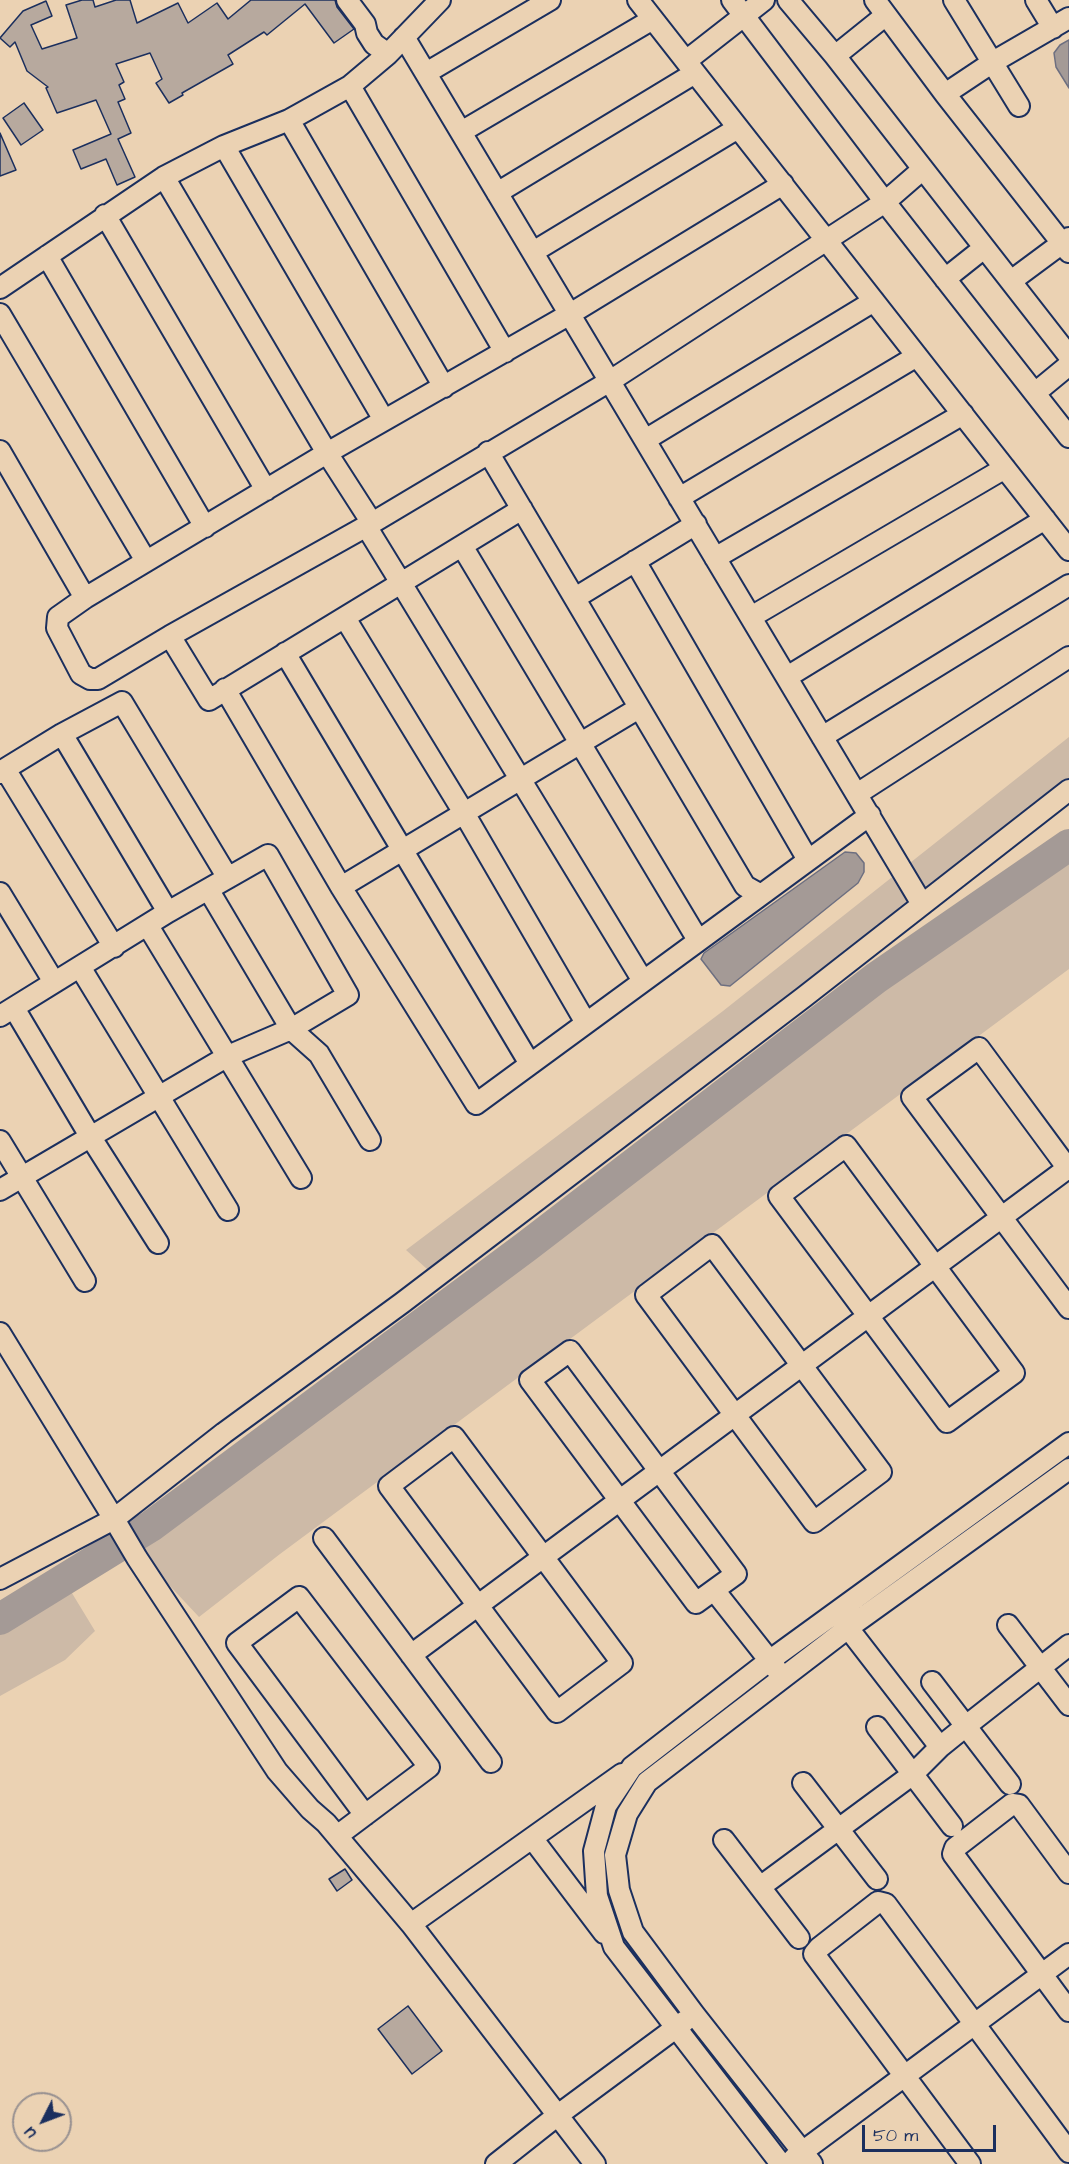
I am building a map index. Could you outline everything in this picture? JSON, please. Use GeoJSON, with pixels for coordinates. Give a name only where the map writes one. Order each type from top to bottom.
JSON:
{"type":"FeatureCollection","features":[{"type":"Feature","properties":{"kind":"street"},"geometry":{"type":"LineString","coordinates":[[347,0],[365,24],[367,33],[374,44],[388,54]]}},
{"type":"Feature","properties":{"kind":"street"},"geometry":{"type":"LineString","coordinates":[[0,288],[164,177],[224,146],[289,120],[350,86],[388,54],[440,0]]}},
{"type":"Feature","properties":{"kind":"street"},"geometry":{"type":"LineString","coordinates":[[426,73],[550,0]]}},
{"type":"Feature","properties":{"kind":"street"},"geometry":{"type":"LineString","coordinates":[[638,0],[1069,550]]}},
{"type":"Feature","properties":{"kind":"street"},"geometry":{"type":"LineString","coordinates":[[732,0],[885,202],[1069,436]]}},
{"type":"Feature","properties":{"kind":"street"},"geometry":{"type":"LineString","coordinates":[[497,193],[691,67],[764,0]]}},
{"type":"Feature","properties":{"kind":"street"},"geometry":{"type":"LineString","coordinates":[[788,0],[835,56],[1069,356]]}},
{"type":"Feature","properties":{"kind":"street"},"geometry":{"type":"LineString","coordinates":[[954,0],[1019,106]]}},
{"type":"Feature","properties":{"kind":"street"},"geometry":{"type":"LineString","coordinates":[[945,94],[993,62],[1061,23],[1036,0]]}},
{"type":"Feature","properties":{"kind":"street"},"geometry":{"type":"LineString","coordinates":[[835,56],[881,8],[945,94],[1067,244],[1011,281]]}},
{"type":"Feature","properties":{"kind":"street"},"geometry":{"type":"LineString","coordinates":[[461,132],[653,19]]}},
{"type":"Feature","properties":{"kind":"street"},"geometry":{"type":"LineString","coordinates":[[404,37],[922,904]]}},
{"type":"Feature","properties":{"kind":"street"},"geometry":{"type":"LineString","coordinates":[[350,86],[505,352]]}},
{"type":"Feature","properties":{"kind":"street"},"geometry":{"type":"LineString","coordinates":[[289,120],[444,387]]}},
{"type":"Feature","properties":{"kind":"street"},"geometry":{"type":"LineString","coordinates":[[533,252],[738,128]]}},
{"type":"Feature","properties":{"kind":"street"},"geometry":{"type":"LineString","coordinates":[[224,146],[384,420]]}},
{"type":"Feature","properties":{"kind":"street"},"geometry":{"type":"LineString","coordinates":[[783,184],[570,314],[327,453],[85,598],[58,617],[57,628],[81,674],[90,679],[98,679],[170,636],[369,525],[610,381],[885,202],[923,169]]}},
{"type":"Feature","properties":{"kind":"street"},"geometry":{"type":"LineString","coordinates":[[164,177],[401,583],[643,981]]}},
{"type":"Feature","properties":{"kind":"street"},"geometry":{"type":"LineString","coordinates":[[105,215],[266,490]]}},
{"type":"Feature","properties":{"kind":"street"},"geometry":{"type":"LineString","coordinates":[[945,279],[984,248]]}},
{"type":"Feature","properties":{"kind":"street"},"geometry":{"type":"LineString","coordinates":[[47,256],[205,527]]}},
{"type":"Feature","properties":{"kind":"street"},"geometry":{"type":"LineString","coordinates":[[645,440],[874,301]]}},
{"type":"Feature","properties":{"kind":"street"},"geometry":{"type":"LineString","coordinates":[[0,314],[146,561]]}},
{"type":"Feature","properties":{"kind":"street"},"geometry":{"type":"LineString","coordinates":[[679,498],[917,356]]}},
{"type":"Feature","properties":{"kind":"street"},"geometry":{"type":"LineString","coordinates":[[1035,393],[1069,365]]}},
{"type":"Feature","properties":{"kind":"street"},"geometry":{"type":"LineString","coordinates":[[716,558],[963,414]]}},
{"type":"Feature","properties":{"kind":"street"},"geometry":{"type":"LineString","coordinates":[[0,451],[85,598]]}},
{"type":"Feature","properties":{"kind":"street"},"geometry":{"type":"LineString","coordinates":[[488,452],[745,886],[760,895]]}},
{"type":"Feature","properties":{"kind":"street"},"geometry":{"type":"LineString","coordinates":[[751,617],[1005,468]]}},
{"type":"Feature","properties":{"kind":"street"},"geometry":{"type":"LineString","coordinates":[[170,636],[209,700],[522,509]]}},
{"type":"Feature","properties":{"kind":"street"},"geometry":{"type":"LineString","coordinates":[[787,677],[1045,519]]}},
{"type":"Feature","properties":{"kind":"street"},"geometry":{"type":"LineString","coordinates":[[575,598],[696,525]]}},
{"type":"Feature","properties":{"kind":"street"},"geometry":{"type":"LineString","coordinates":[[462,546],[698,940]]}},
{"type":"Feature","properties":{"kind":"street"},"geometry":{"type":"LineString","coordinates":[[635,561],[808,860]]}},
{"type":"Feature","properties":{"kind":"street"},"geometry":{"type":"LineString","coordinates":[[822,737],[1069,585]]}},
{"type":"Feature","properties":{"kind":"street"},"geometry":{"type":"LineString","coordinates":[[345,618],[464,813],[586,1023]]}},
{"type":"Feature","properties":{"kind":"street"},"geometry":{"type":"LineString","coordinates":[[285,653],[530,1064]]}},
{"type":"Feature","properties":{"kind":"street"},"geometry":{"type":"LineString","coordinates":[[857,794],[1069,657]]}},
{"type":"Feature","properties":{"kind":"street"},"geometry":{"type":"LineString","coordinates":[[225,689],[341,887],[476,1104],[870,815]]}},
{"type":"Feature","properties":{"kind":"street"},"geometry":{"type":"LineString","coordinates":[[114,946],[3,771],[62,734],[122,702],[228,878]]}},
{"type":"Feature","properties":{"kind":"street"},"geometry":{"type":"LineString","coordinates":[[341,887],[639,708]]}},
{"type":"Feature","properties":{"kind":"street"},"geometry":{"type":"LineString","coordinates":[[62,734],[168,912]]}},
{"type":"Feature","properties":{"kind":"street"},"geometry":{"type":"LineString","coordinates":[[0,1580],[116,1523],[224,1433],[402,1303],[804,997],[1069,789]]}},
{"type":"Feature","properties":{"kind":"street"},"geometry":{"type":"LineString","coordinates":[[0,1190],[90,1136],[228,1056],[291,1029],[348,995],[267,855],[168,912],[7,1012],[90,1136],[158,1243]]}},
{"type":"Feature","properties":{"kind":"street"},"geometry":{"type":"LineString","coordinates":[[208,889],[291,1029],[319,1054],[370,1140]]}},
{"type":"Feature","properties":{"kind":"street"},"geometry":{"type":"LineString","coordinates":[[0,893],[54,982]]}},
{"type":"Feature","properties":{"kind":"street"},"geometry":{"type":"LineString","coordinates":[[148,926],[301,1178]]}},
{"type":"Feature","properties":{"kind":"street"},"geometry":{"type":"LineString","coordinates":[[80,967],[228,1209]]}},
{"type":"Feature","properties":{"kind":"street"},"geometry":{"type":"LineString","coordinates":[[411,1655],[1001,1217],[1068,1169],[979,1048],[912,1097],[1001,1217],[1069,1308]]}},
{"type":"Feature","properties":{"kind":"street"},"geometry":{"type":"LineString","coordinates":[[0,1140],[85,1281]]}},
{"type":"Feature","properties":{"kind":"street"},"geometry":{"type":"LineString","coordinates":[[846,1146],[935,1267],[1014,1373],[947,1422],[779,1196],[846,1146]]}},
{"type":"Feature","properties":{"kind":"street"},"geometry":{"type":"LineString","coordinates":[[712,1245],[801,1366],[881,1472],[814,1522],[646,1295],[712,1245]]}},
{"type":"Feature","properties":{"kind":"street"},"geometry":{"type":"LineString","coordinates":[[0,1333],[137,1558],[277,1771],[337,1836],[411,1924],[595,2164]]}},
{"type":"Feature","properties":{"kind":"street"},"geometry":{"type":"LineString","coordinates":[[570,1351],[736,1574],[696,1603],[620,1500],[530,1380],[570,1351]]}},
{"type":"Feature","properties":{"kind":"street"},"geometry":{"type":"LineString","coordinates":[[454,1437],[543,1557],[622,1664],[557,1712],[389,1486],[454,1437]]}},
{"type":"Feature","properties":{"kind":"street"},"geometry":{"type":"LineString","coordinates":[[411,1924],[632,1767],[770,1661],[1069,1443]]}},
{"type":"Feature","properties":{"kind":"street"},"geometry":{"type":"LineString","coordinates":[[807,2158],[633,1932],[619,1890],[615,1855],[627,1814],[647,1782],[848,1628],[1069,1469]]}},
{"type":"Feature","properties":{"kind":"street"},"geometry":{"type":"LineString","coordinates":[[324,1538],[491,1762]]}},
{"type":"Feature","properties":{"kind":"street"},"geometry":{"type":"LineString","coordinates":[[714,1590],[782,1677]]}},
{"type":"Feature","properties":{"kind":"street"},"geometry":{"type":"LineString","coordinates":[[337,1836],[365,1815],[429,1767],[299,1597],[237,1643],[365,1815]]}},
{"type":"Feature","properties":{"kind":"street"},"geometry":{"type":"LineString","coordinates":[[1008,1625],[1069,1705]]}},
{"type":"Feature","properties":{"kind":"street"},"geometry":{"type":"LineString","coordinates":[[848,1628],[940,1747]]}},
{"type":"Feature","properties":{"kind":"street"},"geometry":{"type":"LineString","coordinates":[[760,1887],[913,1774],[940,1747],[1069,1645]]}},
{"type":"Feature","properties":{"kind":"street"},"geometry":{"type":"LineString","coordinates":[[932,1682],[1010,1784]]}},
{"type":"Feature","properties":{"kind":"street"},"geometry":{"type":"LineString","coordinates":[[877,1727],[952,1826]]}},
{"type":"Feature","properties":{"kind":"street"},"geometry":{"type":"LineString","coordinates":[[614,1947],[597,1896],[594,1851],[606,1806],[632,1767]]}},
{"type":"Feature","properties":{"kind":"street"},"geometry":{"type":"LineString","coordinates":[[803,1783],[877,1879]]}},
{"type":"Feature","properties":{"kind":"street"},"geometry":{"type":"LineString","coordinates":[[1069,1873],[1019,1804],[1012,1804],[955,1848],[953,1854],[1069,2011]]}},
{"type":"Feature","properties":{"kind":"street"},"geometry":{"type":"LineString","coordinates":[[532,1838],[675,2028],[783,2164],[807,2158],[903,2075],[1069,1954]]}},
{"type":"Feature","properties":{"kind":"street"},"geometry":{"type":"LineString","coordinates":[[724,1840],[799,1938]]}},
{"type":"Feature","properties":{"kind":"street"},"geometry":{"type":"LineString","coordinates":[[970,2164],[814,1954],[878,1902],[886,1904],[1069,2152]]}},
{"type":"Feature","properties":{"kind":"street"},"geometry":{"type":"LineString","coordinates":[[496,2164],[694,2014]]}},
{"type":"Feature","properties":{"kind":"shaded area"},"geometry":{"type":"Polygon","coordinates":[[[1069,40],[1069,88],[1056,67],[1054,53],[1060,45],[1069,40]]]}},
{"type":"Feature","properties":{"kind":"shaded area"},"geometry":{"type":"Polygon","coordinates":[[[1069,737],[1069,790],[438,1279],[406,1250],[723,1011],[1069,737]]]}},
{"type":"Feature","properties":{"kind":"shaded area"},"geometry":{"type":"Polygon","coordinates":[[[1069,844],[1069,969],[280,1554],[199,1617],[127,1540],[151,1526],[463,1294],[876,978],[1069,844]]]}},
{"type":"Feature","properties":{"kind":"shaded area"},"geometry":{"type":"Polygon","coordinates":[[[845,852],[856,853],[864,863],[864,872],[858,883],[730,986],[721,985],[701,959],[704,953],[845,852]]]}},
{"type":"Feature","properties":{"kind":"shaded area"},"geometry":{"type":"Polygon","coordinates":[[[64,1580],[95,1631],[65,1660],[0,1696],[0,1619],[64,1580]]]}},
{"type":"Feature","properties":{"kind":"building"},"geometry":{"type":"Polygon","coordinates":[[[82,0],[93,0],[95,7],[116,0],[130,0],[137,23],[178,3],[188,23],[217,3],[228,19],[251,0],[335,0],[337,7],[354,29],[334,43],[305,4],[267,35],[264,32],[228,55],[233,64],[169,103],[156,83],[162,79],[150,53],[116,64],[124,82],[119,85],[125,99],[118,102],[131,133],[118,139],[135,177],[117,185],[106,159],[81,169],[73,150],[111,134],[96,100],[57,113],[46,88],[48,87],[27,71],[15,42],[10,47],[0,38],[23,11],[46,1],[52,16],[31,25],[42,49],[77,38],[66,5],[82,0]]]}},
{"type":"Feature","properties":{"kind":"building"},"geometry":{"type":"Polygon","coordinates":[[[24,103],[43,130],[21,145],[3,118],[24,103]]]}},
{"type":"Feature","properties":{"kind":"building"},"geometry":{"type":"Polygon","coordinates":[[[0,133],[16,170],[0,176],[0,133]]]}},
{"type":"Feature","properties":{"kind":"building"},"geometry":{"type":"Polygon","coordinates":[[[345,1869],[352,1880],[337,1891],[329,1879],[345,1869]]]}},
{"type":"Feature","properties":{"kind":"building"},"geometry":{"type":"Polygon","coordinates":[[[408,2006],[442,2051],[412,2074],[378,2029],[408,2006]]]}},
{"type":"Feature","properties":{"kind":"waterway"},"geometry":{"type":"LineString","coordinates":[[0,1619],[151,1526],[527,1246],[876,978],[1069,845]]}}]}
